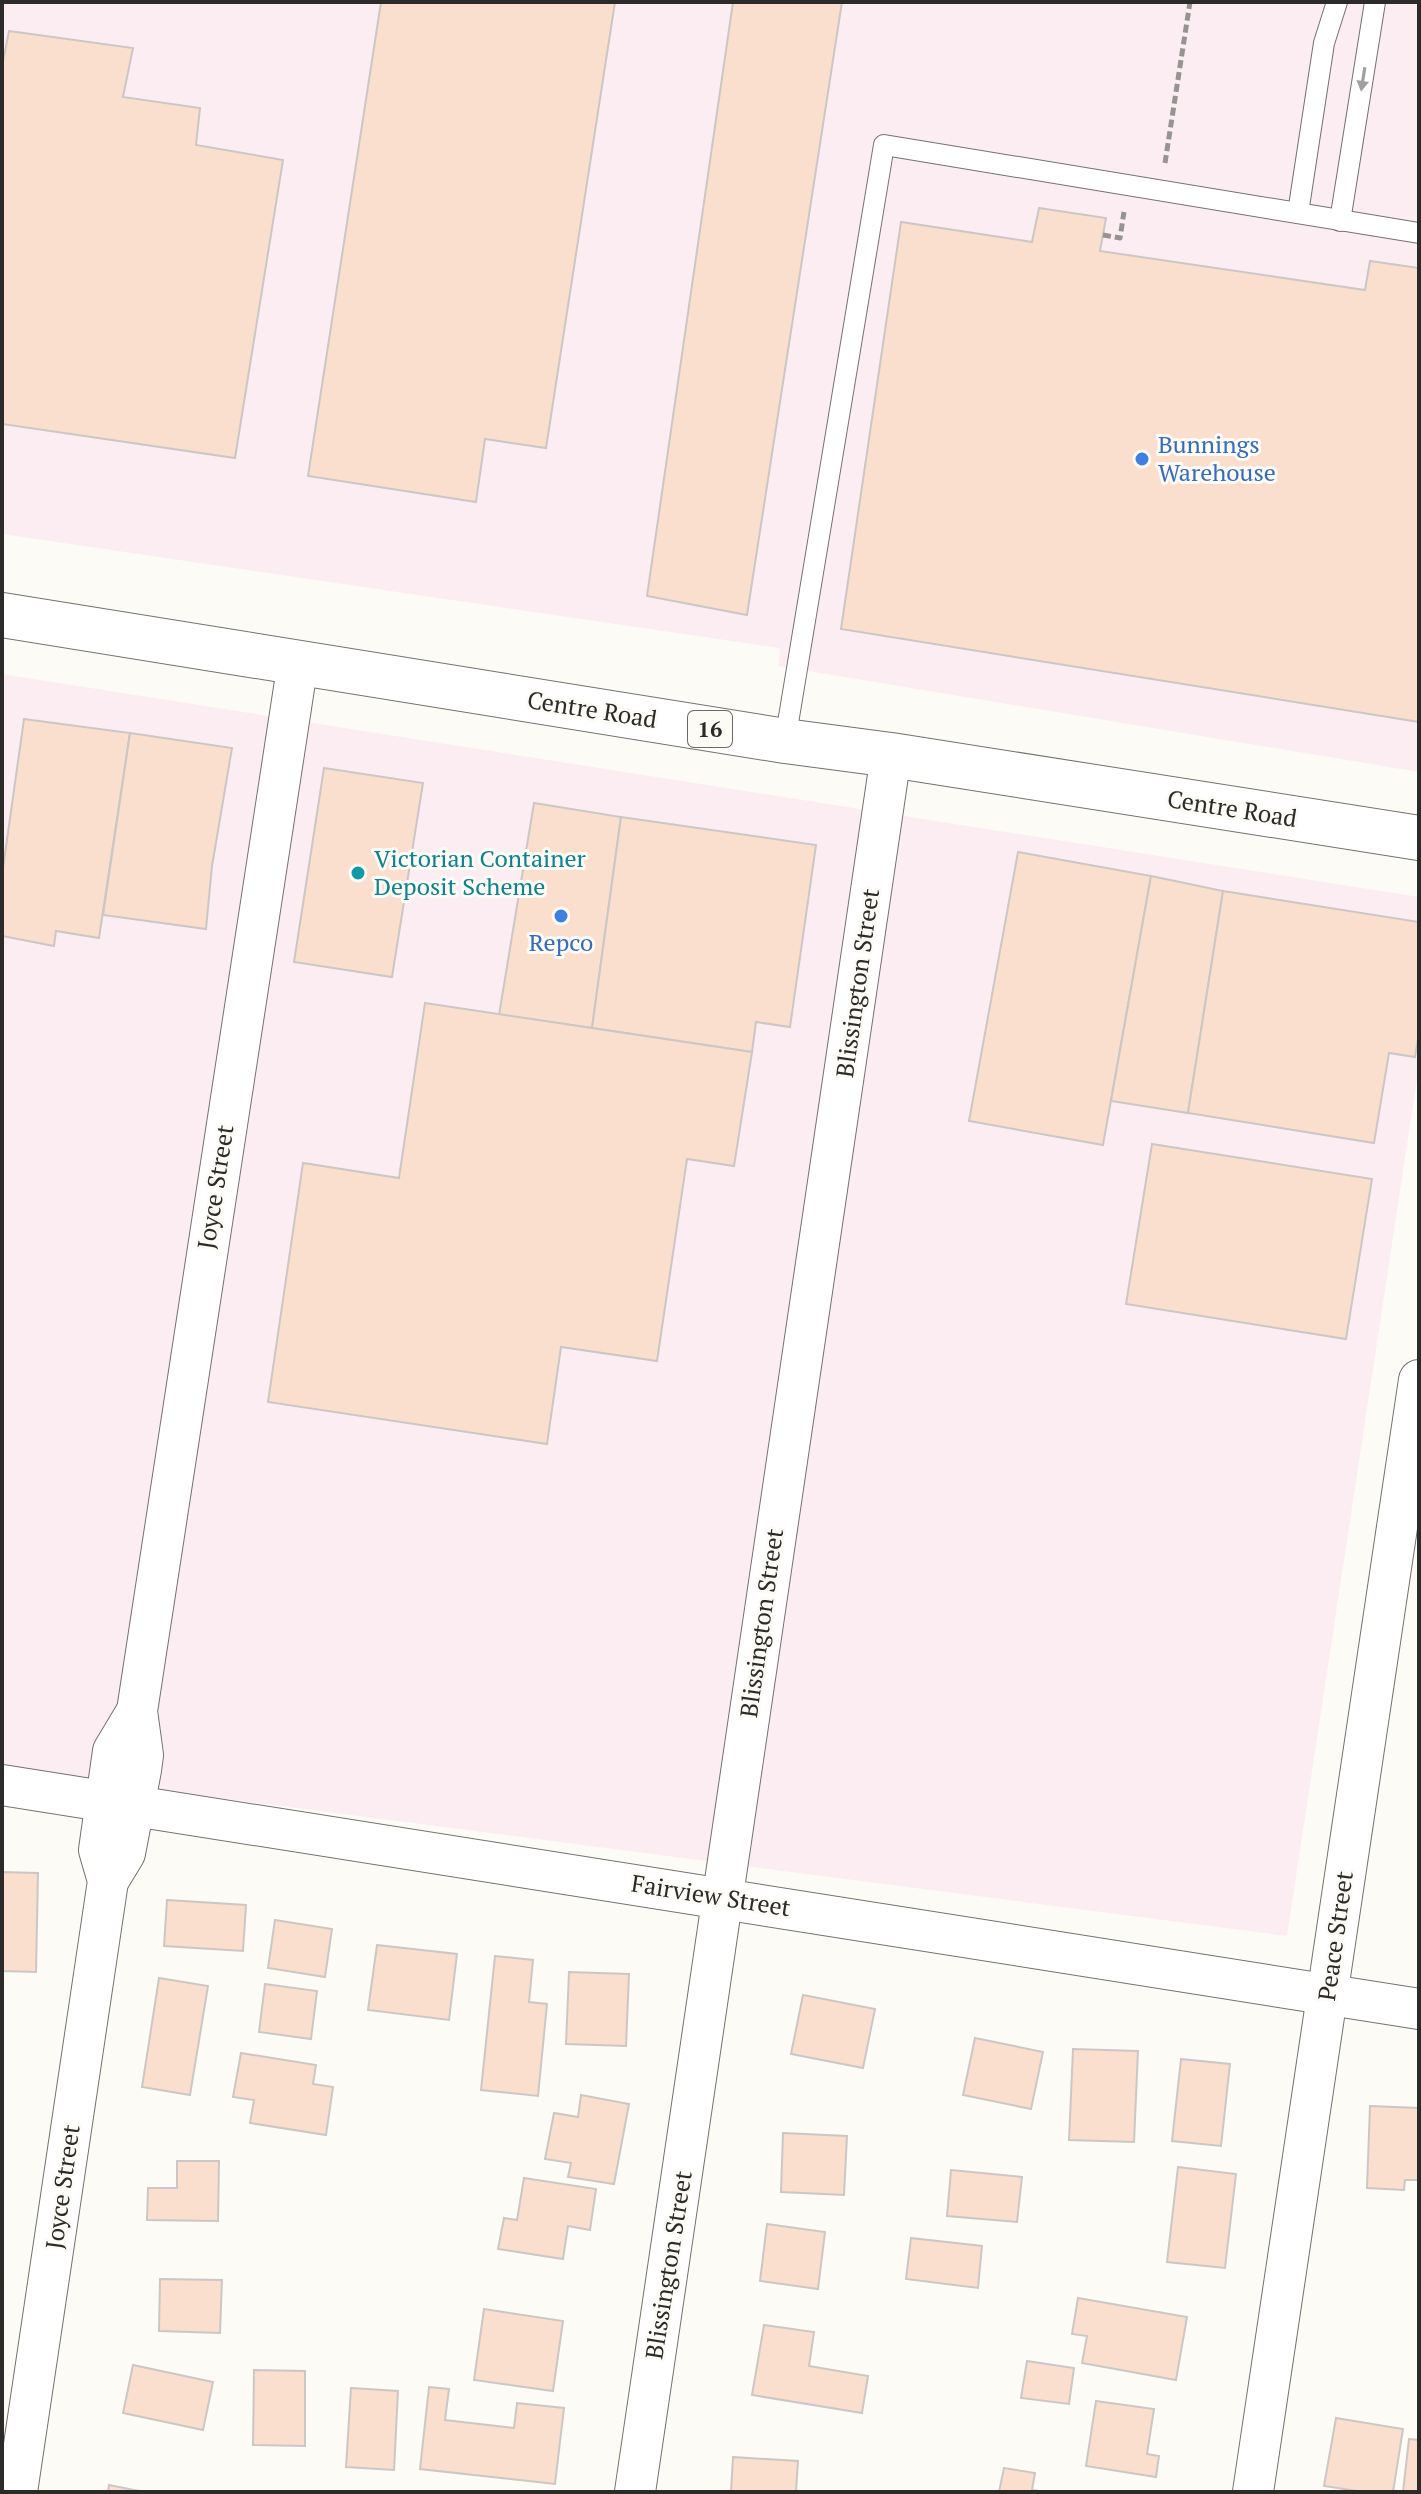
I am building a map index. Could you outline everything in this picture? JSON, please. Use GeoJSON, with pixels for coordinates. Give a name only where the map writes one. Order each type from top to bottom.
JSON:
{"type":"FeatureCollection","features":[{"type":"Feature","properties":{"kind":"main road","name":"Centre Road"},"geometry":{"type":"LineString","coordinates":[[2,615],[785,741],[1419,838]]}},
{"type":"Feature","properties":{"kind":"street","name":"Joyce Street"},"geometry":{"type":"LineString","coordinates":[[17,2492],[108,1881],[99,1850],[120,1804],[113,1751],[137,1711],[298,662]]}},
{"type":"Feature","properties":{"kind":"street","name":"Blissington Street"},"geometry":{"type":"LineString","coordinates":[[635,2492],[891,755]]}},
{"type":"Feature","properties":{"kind":"street","name":"Peace Street"},"geometry":{"type":"LineString","coordinates":[[1253,2492],[1326,1994],[1415,1434],[1419,1380]]}},
{"type":"Feature","properties":{"kind":"street","name":"Fairview Street"},"geometry":{"type":"LineString","coordinates":[[2,1785],[1419,2009]]}},
{"type":"Feature","properties":{"kind":"lane"},"geometry":{"type":"LineString","coordinates":[[1298,213],[1324,43],[1337,2]]}},
{"type":"Feature","properties":{"kind":"lane"},"geometry":{"type":"LineString","coordinates":[[1340,221],[1375,2]]}},
{"type":"Feature","properties":{"kind":"lane"},"geometry":{"type":"LineString","coordinates":[[785,741],[884,145],[1419,233]]}},
{"type":"Feature","properties":{"kind":"path"},"geometry":{"type":"LineString","coordinates":[[1103,235],[1120,238],[1133,162],[1164,166],[1190,2]]}},
{"type":"Feature","properties":{"kind":"shaded area"},"geometry":{"type":"Polygon","coordinates":[[[2,2],[1419,2],[1419,772],[778,666],[780,648],[2,534],[2,2]]]}},
{"type":"Feature","properties":{"kind":"shaded area"},"geometry":{"type":"Polygon","coordinates":[[[2,674],[1419,897],[1419,1066],[1287,1936],[2,1770],[2,674]]]}},
{"type":"Feature","properties":{"kind":"building"},"geometry":{"type":"Polygon","coordinates":[[[381,2],[615,2],[546,448],[485,439],[476,502],[308,476],[381,2]]]}},
{"type":"Feature","properties":{"kind":"building"},"geometry":{"type":"Polygon","coordinates":[[[733,2],[842,2],[747,615],[647,596],[733,2]]]}},
{"type":"Feature","properties":{"kind":"building"},"geometry":{"type":"Polygon","coordinates":[[[9,31],[133,48],[123,97],[200,108],[196,145],[283,160],[235,458],[2,424],[2,66],[9,31]]]}},
{"type":"Feature","properties":{"kind":"building","name":"Bunnings Warehouse"},"geometry":{"type":"Polygon","coordinates":[[[1039,208],[1106,218],[1100,251],[1365,290],[1370,261],[1419,268],[1419,722],[841,629],[901,222],[1032,242],[1039,208]]]}},
{"type":"Feature","properties":{"kind":"building"},"geometry":{"type":"Polygon","coordinates":[[[24,719],[130,733],[99,938],[56,931],[54,946],[2,936],[2,875],[24,719]]]}},
{"type":"Feature","properties":{"kind":"building"},"geometry":{"type":"Polygon","coordinates":[[[130,733],[232,748],[212,866],[206,929],[103,915],[130,733]]]}},
{"type":"Feature","properties":{"kind":"building","name":"Victorian Container Deposit Scheme"},"geometry":{"type":"Polygon","coordinates":[[[324,768],[423,783],[392,977],[294,962],[324,768]]]}},
{"type":"Feature","properties":{"kind":"building","name":"Repco"},"geometry":{"type":"Polygon","coordinates":[[[534,803],[621,817],[592,1028],[499,1015],[534,803]]]}},
{"type":"Feature","properties":{"kind":"building"},"geometry":{"type":"Polygon","coordinates":[[[621,817],[816,845],[790,1027],[756,1022],[752,1052],[592,1028],[621,817]]]}},
{"type":"Feature","properties":{"kind":"building"},"geometry":{"type":"Polygon","coordinates":[[[1018,852],[1151,876],[1103,1145],[969,1121],[1018,852]]]}},
{"type":"Feature","properties":{"kind":"building"},"geometry":{"type":"Polygon","coordinates":[[[1151,876],[1223,891],[1188,1113],[1111,1101],[1151,876]]]}},
{"type":"Feature","properties":{"kind":"building"},"geometry":{"type":"Polygon","coordinates":[[[1223,891],[1419,922],[1419,1033],[1415,1057],[1389,1053],[1374,1143],[1188,1113],[1223,891]]]}},
{"type":"Feature","properties":{"kind":"building"},"geometry":{"type":"Polygon","coordinates":[[[425,1003],[752,1052],[734,1166],[687,1159],[657,1361],[561,1347],[547,1444],[268,1402],[303,1163],[399,1178],[425,1003]]]}},
{"type":"Feature","properties":{"kind":"building"},"geometry":{"type":"Polygon","coordinates":[[[1152,1144],[1372,1179],[1346,1339],[1126,1304],[1152,1144]]]}},
{"type":"Feature","properties":{"kind":"building"},"geometry":{"type":"Polygon","coordinates":[[[2,1872],[38,1873],[36,1972],[2,1971],[2,1872]]]}},
{"type":"Feature","properties":{"kind":"building"},"geometry":{"type":"Polygon","coordinates":[[[167,1900],[246,1905],[243,1951],[164,1946],[167,1900]]]}},
{"type":"Feature","properties":{"kind":"building"},"geometry":{"type":"Polygon","coordinates":[[[275,1920],[332,1929],[325,1977],[268,1968],[275,1920]]]}},
{"type":"Feature","properties":{"kind":"building"},"geometry":{"type":"Polygon","coordinates":[[[377,1945],[457,1954],[449,2020],[368,2010],[377,1945]]]}},
{"type":"Feature","properties":{"kind":"building"},"geometry":{"type":"Polygon","coordinates":[[[495,1956],[533,1960],[529,2002],[547,2004],[538,2096],[481,2090],[495,1956]]]}},
{"type":"Feature","properties":{"kind":"building"},"geometry":{"type":"Polygon","coordinates":[[[569,1972],[629,1974],[626,2046],[566,2044],[569,1972]]]}},
{"type":"Feature","properties":{"kind":"building"},"geometry":{"type":"Polygon","coordinates":[[[159,1978],[208,1986],[190,2095],[142,2087],[159,1978]]]}},
{"type":"Feature","properties":{"kind":"building"},"geometry":{"type":"Polygon","coordinates":[[[265,1984],[317,1991],[311,2039],[259,2032],[265,1984]]]}},
{"type":"Feature","properties":{"kind":"building"},"geometry":{"type":"Polygon","coordinates":[[[803,1995],[875,2009],[863,2068],[791,2054],[803,1995]]]}},
{"type":"Feature","properties":{"kind":"building"},"geometry":{"type":"Polygon","coordinates":[[[975,2038],[1043,2052],[1031,2109],[963,2095],[975,2038]]]}},
{"type":"Feature","properties":{"kind":"building"},"geometry":{"type":"Polygon","coordinates":[[[1073,2049],[1138,2051],[1134,2142],[1069,2140],[1073,2049]]]}},
{"type":"Feature","properties":{"kind":"building"},"geometry":{"type":"Polygon","coordinates":[[[241,2053],[316,2065],[313,2084],[333,2087],[326,2135],[250,2123],[254,2100],[233,2097],[241,2053]]]}},
{"type":"Feature","properties":{"kind":"building"},"geometry":{"type":"Polygon","coordinates":[[[1181,2059],[1230,2064],[1221,2146],[1172,2141],[1181,2059]]]}},
{"type":"Feature","properties":{"kind":"building"},"geometry":{"type":"Polygon","coordinates":[[[581,2095],[629,2104],[614,2184],[568,2177],[571,2163],[545,2159],[554,2113],[578,2117],[581,2095]]]}},
{"type":"Feature","properties":{"kind":"building"},"geometry":{"type":"Polygon","coordinates":[[[1370,2106],[1419,2108],[1419,2180],[1405,2180],[1404,2190],[1367,2188],[1370,2106]]]}},
{"type":"Feature","properties":{"kind":"building"},"geometry":{"type":"Polygon","coordinates":[[[783,2133],[847,2136],[844,2195],[781,2192],[783,2133]]]}},
{"type":"Feature","properties":{"kind":"building"},"geometry":{"type":"Polygon","coordinates":[[[177,2161],[219,2161],[218,2221],[147,2220],[148,2188],[177,2188],[177,2161]]]}},
{"type":"Feature","properties":{"kind":"building"},"geometry":{"type":"Polygon","coordinates":[[[1178,2167],[1236,2174],[1225,2268],[1167,2262],[1178,2167]]]}},
{"type":"Feature","properties":{"kind":"building"},"geometry":{"type":"Polygon","coordinates":[[[951,2170],[1022,2177],[1017,2222],[947,2216],[951,2170]]]}},
{"type":"Feature","properties":{"kind":"building"},"geometry":{"type":"Polygon","coordinates":[[[524,2178],[596,2189],[590,2230],[568,2226],[563,2259],[498,2249],[504,2218],[517,2220],[524,2178]]]}},
{"type":"Feature","properties":{"kind":"building"},"geometry":{"type":"Polygon","coordinates":[[[767,2224],[825,2232],[818,2289],[760,2281],[767,2224]]]}},
{"type":"Feature","properties":{"kind":"building"},"geometry":{"type":"Polygon","coordinates":[[[911,2238],[982,2246],[978,2288],[906,2279],[911,2238]]]}},
{"type":"Feature","properties":{"kind":"building"},"geometry":{"type":"Polygon","coordinates":[[[160,2279],[222,2280],[220,2333],[159,2331],[160,2279]]]}},
{"type":"Feature","properties":{"kind":"building"},"geometry":{"type":"Polygon","coordinates":[[[1078,2298],[1187,2317],[1176,2380],[1082,2363],[1087,2336],[1072,2334],[1078,2298]]]}},
{"type":"Feature","properties":{"kind":"building"},"geometry":{"type":"Polygon","coordinates":[[[484,2309],[563,2321],[553,2391],[474,2380],[484,2309]]]}},
{"type":"Feature","properties":{"kind":"building"},"geometry":{"type":"Polygon","coordinates":[[[764,2325],[814,2332],[809,2366],[868,2376],[862,2413],[752,2395],[764,2325]]]}},
{"type":"Feature","properties":{"kind":"building"},"geometry":{"type":"Polygon","coordinates":[[[1027,2361],[1074,2368],[1069,2404],[1021,2398],[1027,2361]]]}},
{"type":"Feature","properties":{"kind":"building"},"geometry":{"type":"Polygon","coordinates":[[[133,2365],[213,2382],[203,2430],[123,2413],[133,2365]]]}},
{"type":"Feature","properties":{"kind":"building"},"geometry":{"type":"Polygon","coordinates":[[[254,2370],[305,2371],[305,2446],[253,2445],[254,2370]]]}},
{"type":"Feature","properties":{"kind":"building"},"geometry":{"type":"Polygon","coordinates":[[[429,2387],[449,2389],[445,2420],[514,2428],[517,2403],[564,2408],[555,2484],[420,2469],[429,2387]]]}},
{"type":"Feature","properties":{"kind":"building"},"geometry":{"type":"Polygon","coordinates":[[[351,2388],[398,2391],[394,2470],[346,2467],[351,2388]]]}},
{"type":"Feature","properties":{"kind":"building"},"geometry":{"type":"Polygon","coordinates":[[[1096,2401],[1154,2409],[1147,2454],[1159,2456],[1156,2477],[1086,2466],[1096,2401]]]}},
{"type":"Feature","properties":{"kind":"building"},"geometry":{"type":"Polygon","coordinates":[[[1336,2418],[1403,2429],[1393,2492],[1363,2492],[1324,2486],[1336,2418]]]}},
{"type":"Feature","properties":{"kind":"building"},"geometry":{"type":"Polygon","coordinates":[[[1409,2439],[1419,2440],[1419,2492],[1403,2492],[1409,2439]]]}},
{"type":"Feature","properties":{"kind":"building"},"geometry":{"type":"Polygon","coordinates":[[[733,2457],[798,2461],[796,2492],[731,2492],[733,2457]]]}},
{"type":"Feature","properties":{"kind":"building"},"geometry":{"type":"Polygon","coordinates":[[[1004,2468],[1035,2473],[1032,2490],[1047,2492],[999,2492],[1004,2468]]]}},
{"type":"Feature","properties":{"kind":"building"},"geometry":{"type":"Polygon","coordinates":[[[109,2485],[144,2492],[108,2492],[109,2485]]]}},
{"type":"Feature","properties":{"kind":"place","name":"Bunnings Warehouse"},"geometry":{"type":"Point","coordinates":[1142,459]}},
{"type":"Feature","properties":{"kind":"place","name":"Victorian Container Deposit Scheme"},"geometry":{"type":"Point","coordinates":[358,873]}},
{"type":"Feature","properties":{"kind":"place","name":"Repco"},"geometry":{"type":"Point","coordinates":[561,916]}}]}
